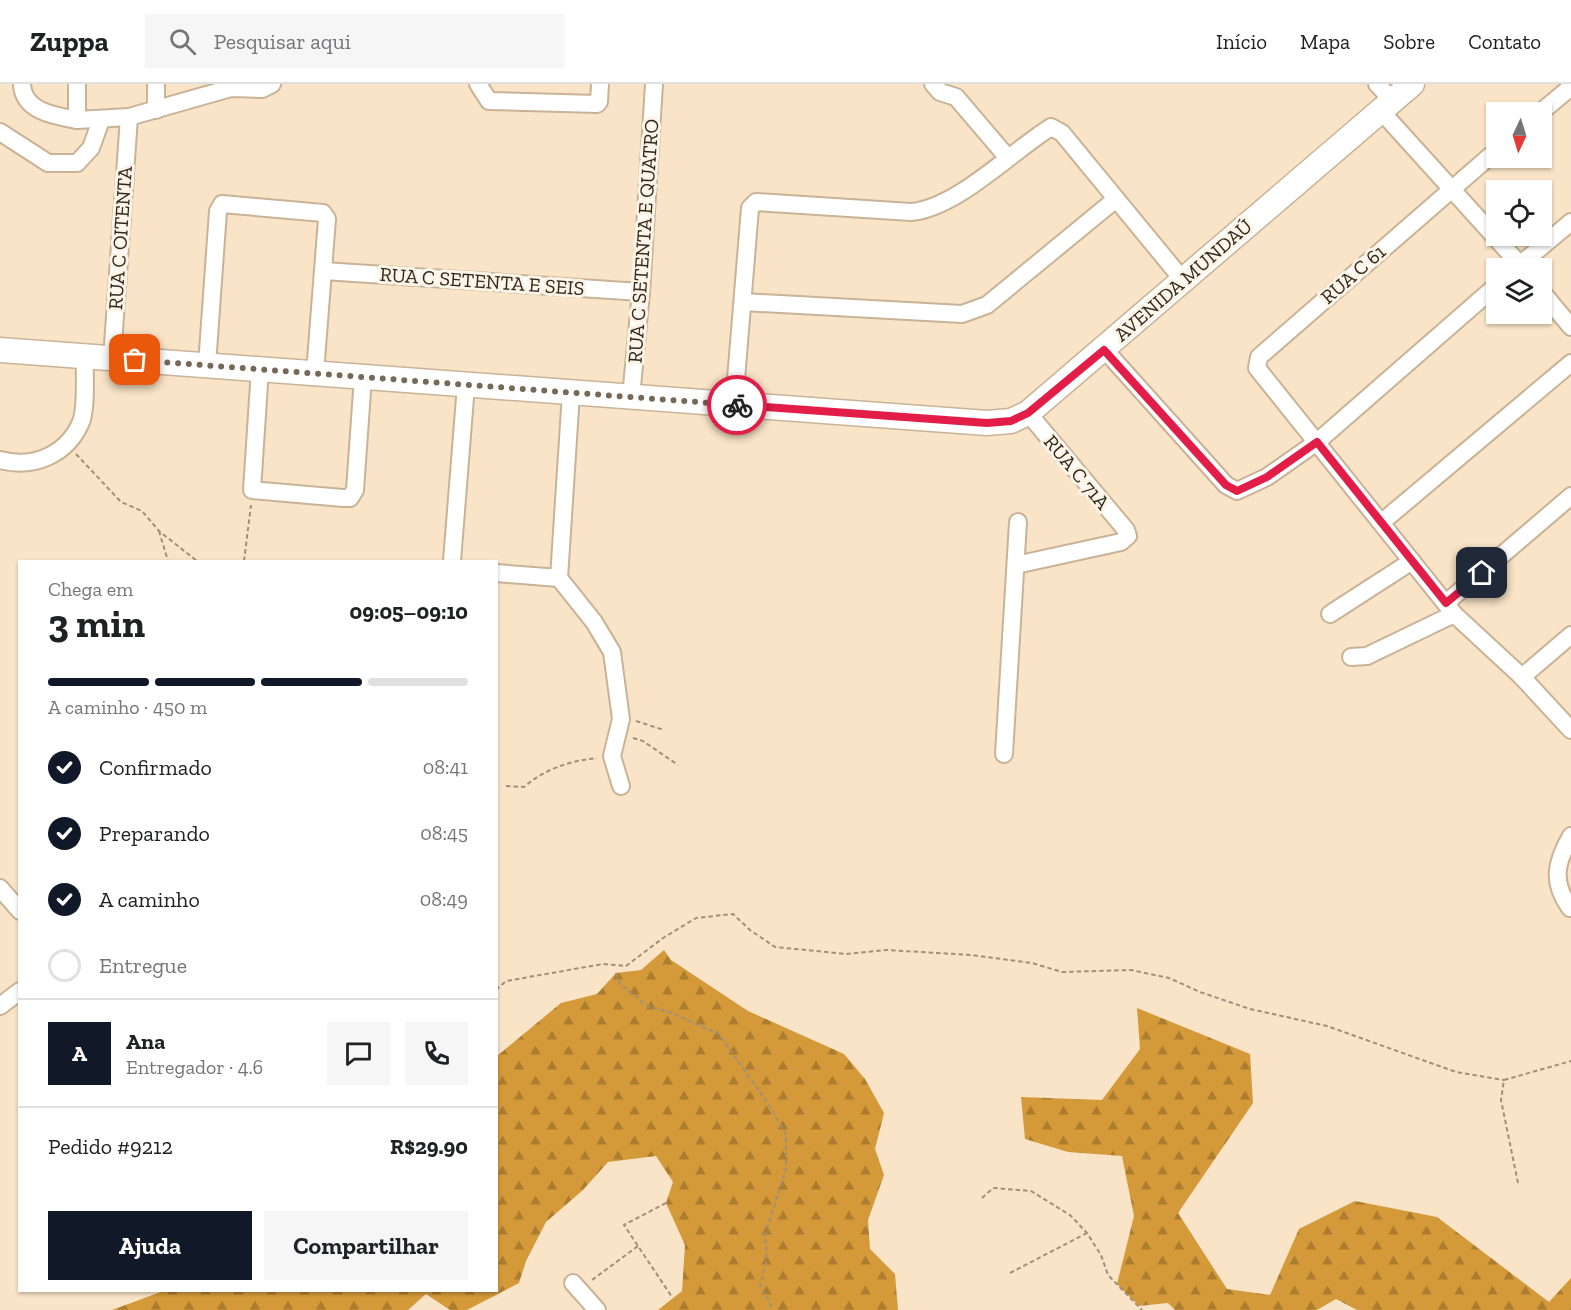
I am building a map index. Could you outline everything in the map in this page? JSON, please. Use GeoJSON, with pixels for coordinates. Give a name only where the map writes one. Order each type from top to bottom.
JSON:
{"type":"FeatureCollection","features":[{"type":"Feature","properties":{"kind":"street"},"geometry":{"type":"LineString","coordinates":[[22,84],[22,91],[31,104],[44,113],[77,120],[129,117],[231,86],[261,89],[272,84]]}},
{"type":"Feature","properties":{"kind":"street"},"geometry":{"type":"LineString","coordinates":[[77,84],[77,120]]}},
{"type":"Feature","properties":{"kind":"street"},"geometry":{"type":"LineString","coordinates":[[156,84],[156,110]]}},
{"type":"Feature","properties":{"kind":"street"},"geometry":{"type":"LineString","coordinates":[[478,84],[489,101],[597,104],[600,84]]}},
{"type":"Feature","properties":{"kind":"street","name":"RUA C SETENTA E QUATRO"},"geometry":{"type":"LineString","coordinates":[[631,397],[641,292],[654,84]]}},
{"type":"Feature","properties":{"kind":"street"},"geometry":{"type":"LineString","coordinates":[[933,84],[940,92],[956,97],[1008,158]]}},
{"type":"Feature","properties":{"kind":"street","name":"AVENIDA MUNDAÚ"},"geometry":{"type":"LineString","coordinates":[[0,350],[987,423],[1011,421],[1028,413],[1104,350],[1384,99],[1412,84]]}},
{"type":"Feature","properties":{"kind":"street"},"geometry":{"type":"LineString","coordinates":[[1552,103],[1571,87]]}},
{"type":"Feature","properties":{"kind":"street"},"geometry":{"type":"LineString","coordinates":[[1384,99],[1452,188],[1511,258]]}},
{"type":"Feature","properties":{"kind":"street","name":"RUA C OITENTA"},"geometry":{"type":"LineString","coordinates":[[112,359],[129,117]]}},
{"type":"Feature","properties":{"kind":"street"},"geometry":{"type":"LineString","coordinates":[[0,132],[48,163],[77,163],[91,148],[101,120]]}},
{"type":"Feature","properties":{"kind":"street"},"geometry":{"type":"LineString","coordinates":[[734,404],[752,203],[926,211],[952,197],[1051,127],[1062,133],[1182,279]]}},
{"type":"Feature","properties":{"kind":"street","name":"RUA C 61"},"geometry":{"type":"LineString","coordinates":[[1317,442],[1257,368],[1256,362],[1486,159]]}},
{"type":"Feature","properties":{"kind":"street"},"geometry":{"type":"LineString","coordinates":[[742,302],[962,314],[987,305],[1116,199]]}},
{"type":"Feature","properties":{"kind":"street"},"geometry":{"type":"LineString","coordinates":[[207,366],[219,205],[323,213],[327,219],[315,374]]}},
{"type":"Feature","properties":{"kind":"street"},"geometry":{"type":"LineString","coordinates":[[1529,258],[1571,222]]}},
{"type":"Feature","properties":{"kind":"street","name":"RUA C SETENTA E SEIS"},"geometry":{"type":"LineString","coordinates":[[324,271],[641,292]]}},
{"type":"Feature","properties":{"kind":"street"},"geometry":{"type":"LineString","coordinates":[[1104,350],[1226,485],[1237,491],[1267,477],[1317,442],[1486,295]]}},
{"type":"Feature","properties":{"kind":"street"},"geometry":{"type":"LineString","coordinates":[[1552,304],[1571,327]]}},
{"type":"Feature","properties":{"kind":"street"},"geometry":{"type":"LineString","coordinates":[[0,460],[14,464],[30,463],[46,459],[66,444],[81,421],[85,357]]}},
{"type":"Feature","properties":{"kind":"street"},"geometry":{"type":"LineString","coordinates":[[1382,522],[1571,363]]}},
{"type":"Feature","properties":{"kind":"street"},"geometry":{"type":"LineString","coordinates":[[260,369],[252,490],[350,498],[355,490],[363,377]]}},
{"type":"Feature","properties":{"kind":"street"},"geometry":{"type":"LineString","coordinates":[[452,560],[466,385]]}},
{"type":"Feature","properties":{"kind":"street"},"geometry":{"type":"LineString","coordinates":[[571,393],[559,578],[594,622],[612,652],[620,727],[612,756],[621,786]]}},
{"type":"Feature","properties":{"kind":"street","name":"RUA C 71A"},"geometry":{"type":"LineString","coordinates":[[1016,565],[1121,542],[1128,536],[1126,530],[1028,413]]}},
{"type":"Feature","properties":{"kind":"street"},"geometry":{"type":"LineString","coordinates":[[1317,442],[1450,609],[1522,677],[1571,730]]}},
{"type":"Feature","properties":{"kind":"street"},"geometry":{"type":"LineString","coordinates":[[1351,657],[1367,656],[1450,609],[1571,496]]}},
{"type":"Feature","properties":{"kind":"street"},"geometry":{"type":"LineString","coordinates":[[1004,754],[1018,522]]}},
{"type":"Feature","properties":{"kind":"street"},"geometry":{"type":"LineString","coordinates":[[1330,614],[1412,561]]}},
{"type":"Feature","properties":{"kind":"street"},"geometry":{"type":"LineString","coordinates":[[498,573],[559,578]]}},
{"type":"Feature","properties":{"kind":"street"},"geometry":{"type":"LineString","coordinates":[[1522,677],[1571,635]]}},
{"type":"Feature","properties":{"kind":"street"},"geometry":{"type":"LineString","coordinates":[[1570,908],[1558,886],[1556,869],[1571,836]]}},
{"type":"Feature","properties":{"kind":"street"},"geometry":{"type":"LineString","coordinates":[[0,888],[18,908]]}},
{"type":"Feature","properties":{"kind":"street"},"geometry":{"type":"LineString","coordinates":[[0,1006],[18,992]]}},
{"type":"Feature","properties":{"kind":"street"},"geometry":{"type":"LineString","coordinates":[[576,1286],[597,1310]]}},
{"type":"Feature","properties":{"kind":"path"},"geometry":{"type":"LineString","coordinates":[[66,444],[121,502],[142,511],[159,531],[196,560]]}},
{"type":"Feature","properties":{"kind":"path"},"geometry":{"type":"LineString","coordinates":[[244,560],[252,490]]}},
{"type":"Feature","properties":{"kind":"path"},"geometry":{"type":"LineString","coordinates":[[159,531],[168,560]]}},
{"type":"Feature","properties":{"kind":"path"},"geometry":{"type":"LineString","coordinates":[[620,727],[664,730]]}},
{"type":"Feature","properties":{"kind":"path"},"geometry":{"type":"LineString","coordinates":[[620,727],[678,765]]}},
{"type":"Feature","properties":{"kind":"path"},"geometry":{"type":"LineString","coordinates":[[506,786],[524,787],[542,772],[576,760],[612,756]]}},
{"type":"Feature","properties":{"kind":"path"},"geometry":{"type":"LineString","coordinates":[[498,988],[506,981],[603,964],[626,966],[663,938],[696,918],[733,914],[750,930],[775,947],[846,954],[887,950],[972,956],[1032,963],[1062,972],[1131,970],[1169,978],[1240,1006],[1327,1026],[1456,1072],[1504,1080],[1571,1061]]}},
{"type":"Feature","properties":{"kind":"path"},"geometry":{"type":"LineString","coordinates":[[616,973],[620,984],[648,1006],[669,1012],[695,1026],[719,1034],[771,1108],[786,1135],[786,1169],[765,1235],[767,1259],[760,1286],[772,1310]]}},
{"type":"Feature","properties":{"kind":"path"},"geometry":{"type":"LineString","coordinates":[[1504,1080],[1501,1100],[1518,1183]]}},
{"type":"Feature","properties":{"kind":"path"},"geometry":{"type":"LineString","coordinates":[[982,1198],[993,1188],[1031,1191],[1070,1215],[1087,1233],[1101,1255],[1108,1275],[1142,1310]]}},
{"type":"Feature","properties":{"kind":"path"},"geometry":{"type":"LineString","coordinates":[[666,1203],[624,1226],[672,1298]]}},
{"type":"Feature","properties":{"kind":"path"},"geometry":{"type":"LineString","coordinates":[[1010,1273],[1087,1233]]}},
{"type":"Feature","properties":{"kind":"path"},"geometry":{"type":"LineString","coordinates":[[576,1286],[638,1246]]}},
{"type":"Feature","properties":{"kind":"green space"},"geometry":{"type":"Polygon","coordinates":[[[664,950],[671,960],[748,1011],[844,1054],[865,1079],[884,1113],[875,1149],[884,1175],[868,1220],[870,1249],[895,1274],[898,1310],[658,1310],[682,1291],[685,1245],[666,1203],[673,1182],[656,1156],[608,1162],[583,1190],[546,1222],[526,1261],[519,1283],[467,1310],[450,1310],[426,1294],[408,1310],[112,1310],[161,1292],[498,1292],[498,1055],[561,1003],[597,994],[616,973],[641,970],[664,950]]]}},
{"type":"Feature","properties":{"kind":"green space"},"geometry":{"type":"Polygon","coordinates":[[[1137,1008],[1250,1054],[1253,1103],[1178,1213],[1227,1289],[1270,1295],[1299,1229],[1355,1201],[1437,1217],[1549,1302],[1571,1278],[1571,1310],[1357,1310],[1336,1299],[1317,1310],[1175,1310],[1168,1303],[1139,1306],[1117,1284],[1134,1216],[1122,1156],[1068,1152],[1025,1139],[1021,1097],[1102,1100],[1140,1049],[1137,1008]]]}},
{"type":"Feature","properties":{"kind":"way so far"},"geometry":{"type":"LineString","coordinates":[[135,360],[737,405]]}},
{"type":"Feature","properties":{"kind":"route"},"geometry":{"type":"LineString","coordinates":[[737,405],[987,423],[1011,421],[1028,413],[1104,350],[1226,485],[1237,491],[1267,477],[1317,442],[1446,603],[1482,573]]}}]}
